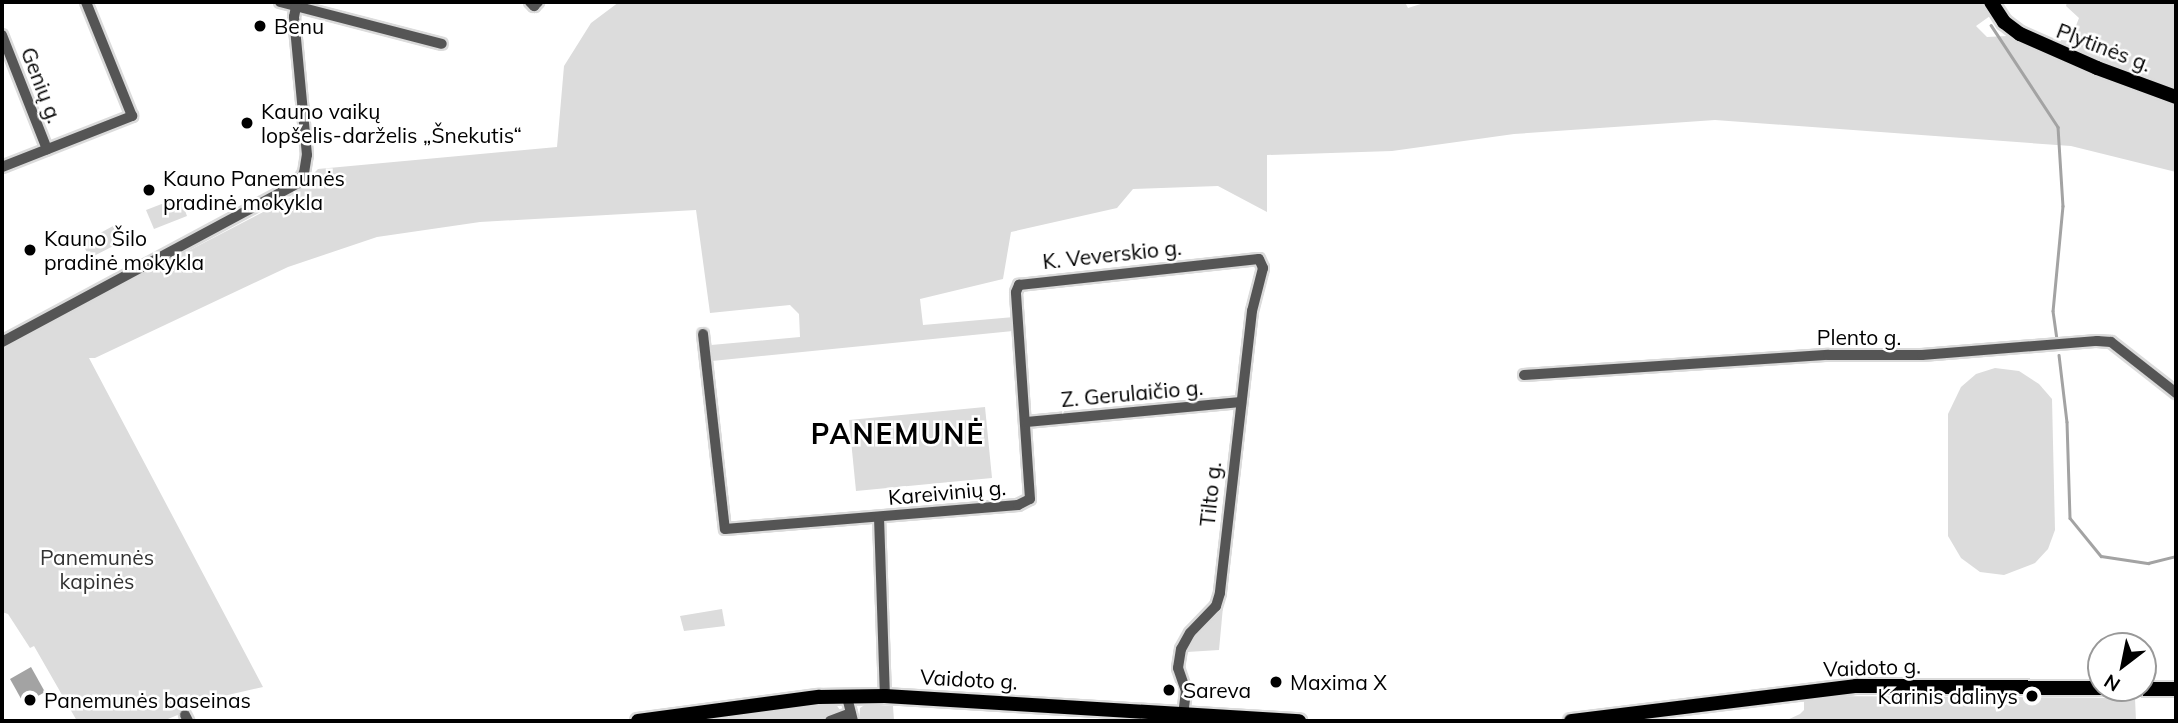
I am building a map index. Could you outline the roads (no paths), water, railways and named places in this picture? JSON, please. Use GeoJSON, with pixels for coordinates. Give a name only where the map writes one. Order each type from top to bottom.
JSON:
{"type":"FeatureCollection","features":[{"type":"Feature","properties":{"kind":"main road","name":"Plytinės g."},"geometry":{"type":"LineString","coordinates":[[1991,2],[2004,22],[2020,34],[2097,68],[2176,97]]}},
{"type":"Feature","properties":{"kind":"main road","name":"Vaidoto g."},"geometry":{"type":"LineString","coordinates":[[1571,721],[1856,686],[2176,689]]}},
{"type":"Feature","properties":{"kind":"main road","name":"Vaidoto g."},"geometry":{"type":"LineString","coordinates":[[638,721],[819,697],[885,696],[1154,716],[1300,721]]}},
{"type":"Feature","properties":{"kind":"street"},"geometry":{"type":"LineString","coordinates":[[2,167],[132,116],[86,2]]}},
{"type":"Feature","properties":{"kind":"street"},"geometry":{"type":"LineString","coordinates":[[280,2],[442,44]]}},
{"type":"Feature","properties":{"kind":"street"},"geometry":{"type":"LineString","coordinates":[[2,342],[124,275],[283,195],[297,184],[307,155],[296,4]]}},
{"type":"Feature","properties":{"kind":"street","name":"Genių g."},"geometry":{"type":"LineString","coordinates":[[2,35],[47,149]]}},
{"type":"Feature","properties":{"kind":"street","name":"K. Veverskio g."},"geometry":{"type":"LineString","coordinates":[[1019,334],[1016,292],[1019,285],[1025,282],[1259,259]]}},
{"type":"Feature","properties":{"kind":"street","name":"Tilto g."},"geometry":{"type":"LineString","coordinates":[[1183,717],[1186,691],[1178,668],[1179,658],[1185,640],[1219,600],[1252,311],[1263,268],[1259,259]]}},
{"type":"Feature","properties":{"kind":"street"},"geometry":{"type":"LineString","coordinates":[[703,334],[725,529],[879,517]]}},
{"type":"Feature","properties":{"kind":"street","name":"Kareivinių g."},"geometry":{"type":"LineString","coordinates":[[885,696],[879,517],[1018,505],[1030,499],[1019,334]]}},
{"type":"Feature","properties":{"kind":"street","name":"Plento g."},"geometry":{"type":"LineString","coordinates":[[1524,375],[1828,355],[1922,355],[2097,341],[2111,342],[2176,393]]}},
{"type":"Feature","properties":{"kind":"street","name":"Z. Gerulaičio g."},"geometry":{"type":"LineString","coordinates":[[1026,422],[1241,402]]}},
{"type":"Feature","properties":{"kind":"street"},"geometry":{"type":"LineString","coordinates":[[830,721],[852,717],[847,697]]}},
{"type":"Feature","properties":{"kind":"waterway"},"geometry":{"type":"LineString","coordinates":[[1991,25],[2058,127],[2063,206],[2053,311],[2057,338]]}},
{"type":"Feature","properties":{"kind":"waterway"},"geometry":{"type":"LineString","coordinates":[[2059,355],[2067,422],[2070,518],[2101,556],[2148,563],[2176,556]]}},
{"type":"Feature","properties":{"kind":"place","name":"Benu"},"geometry":{"type":"Point","coordinates":[260,26]}},
{"type":"Feature","properties":{"kind":"place","name":"Kauno vaikų lopšelis-darželis „Šnekutis“"},"geometry":{"type":"Point","coordinates":[247,123]}},
{"type":"Feature","properties":{"kind":"place","name":"Kauno Panemunės pradinė mokykla"},"geometry":{"type":"Point","coordinates":[149,190]}},
{"type":"Feature","properties":{"kind":"place","name":"Kauno Šilo pradinė mokykla"},"geometry":{"type":"Point","coordinates":[30,250]}},
{"type":"Feature","properties":{"kind":"place","name":"Maxima X"},"geometry":{"type":"Point","coordinates":[1276,682]}},
{"type":"Feature","properties":{"kind":"place","name":"Sareva"},"geometry":{"type":"Point","coordinates":[1169,690]}},
{"type":"Feature","properties":{"kind":"place","name":"Karinis dalinys"},"geometry":{"type":"Point","coordinates":[2032,696]}},
{"type":"Feature","properties":{"kind":"place","name":"Panemunės baseinas"},"geometry":{"type":"Point","coordinates":[30,700]}},
{"type":"Feature","properties":{"kind":"district","name":"PANEMUNĖ"},"geometry":{"type":"Point","coordinates":[898,434]}},
{"type":"Feature","properties":{"kind":"park label","name":"Panemunės kapinės"},"geometry":{"type":"Point","coordinates":[97,569]}}]}
